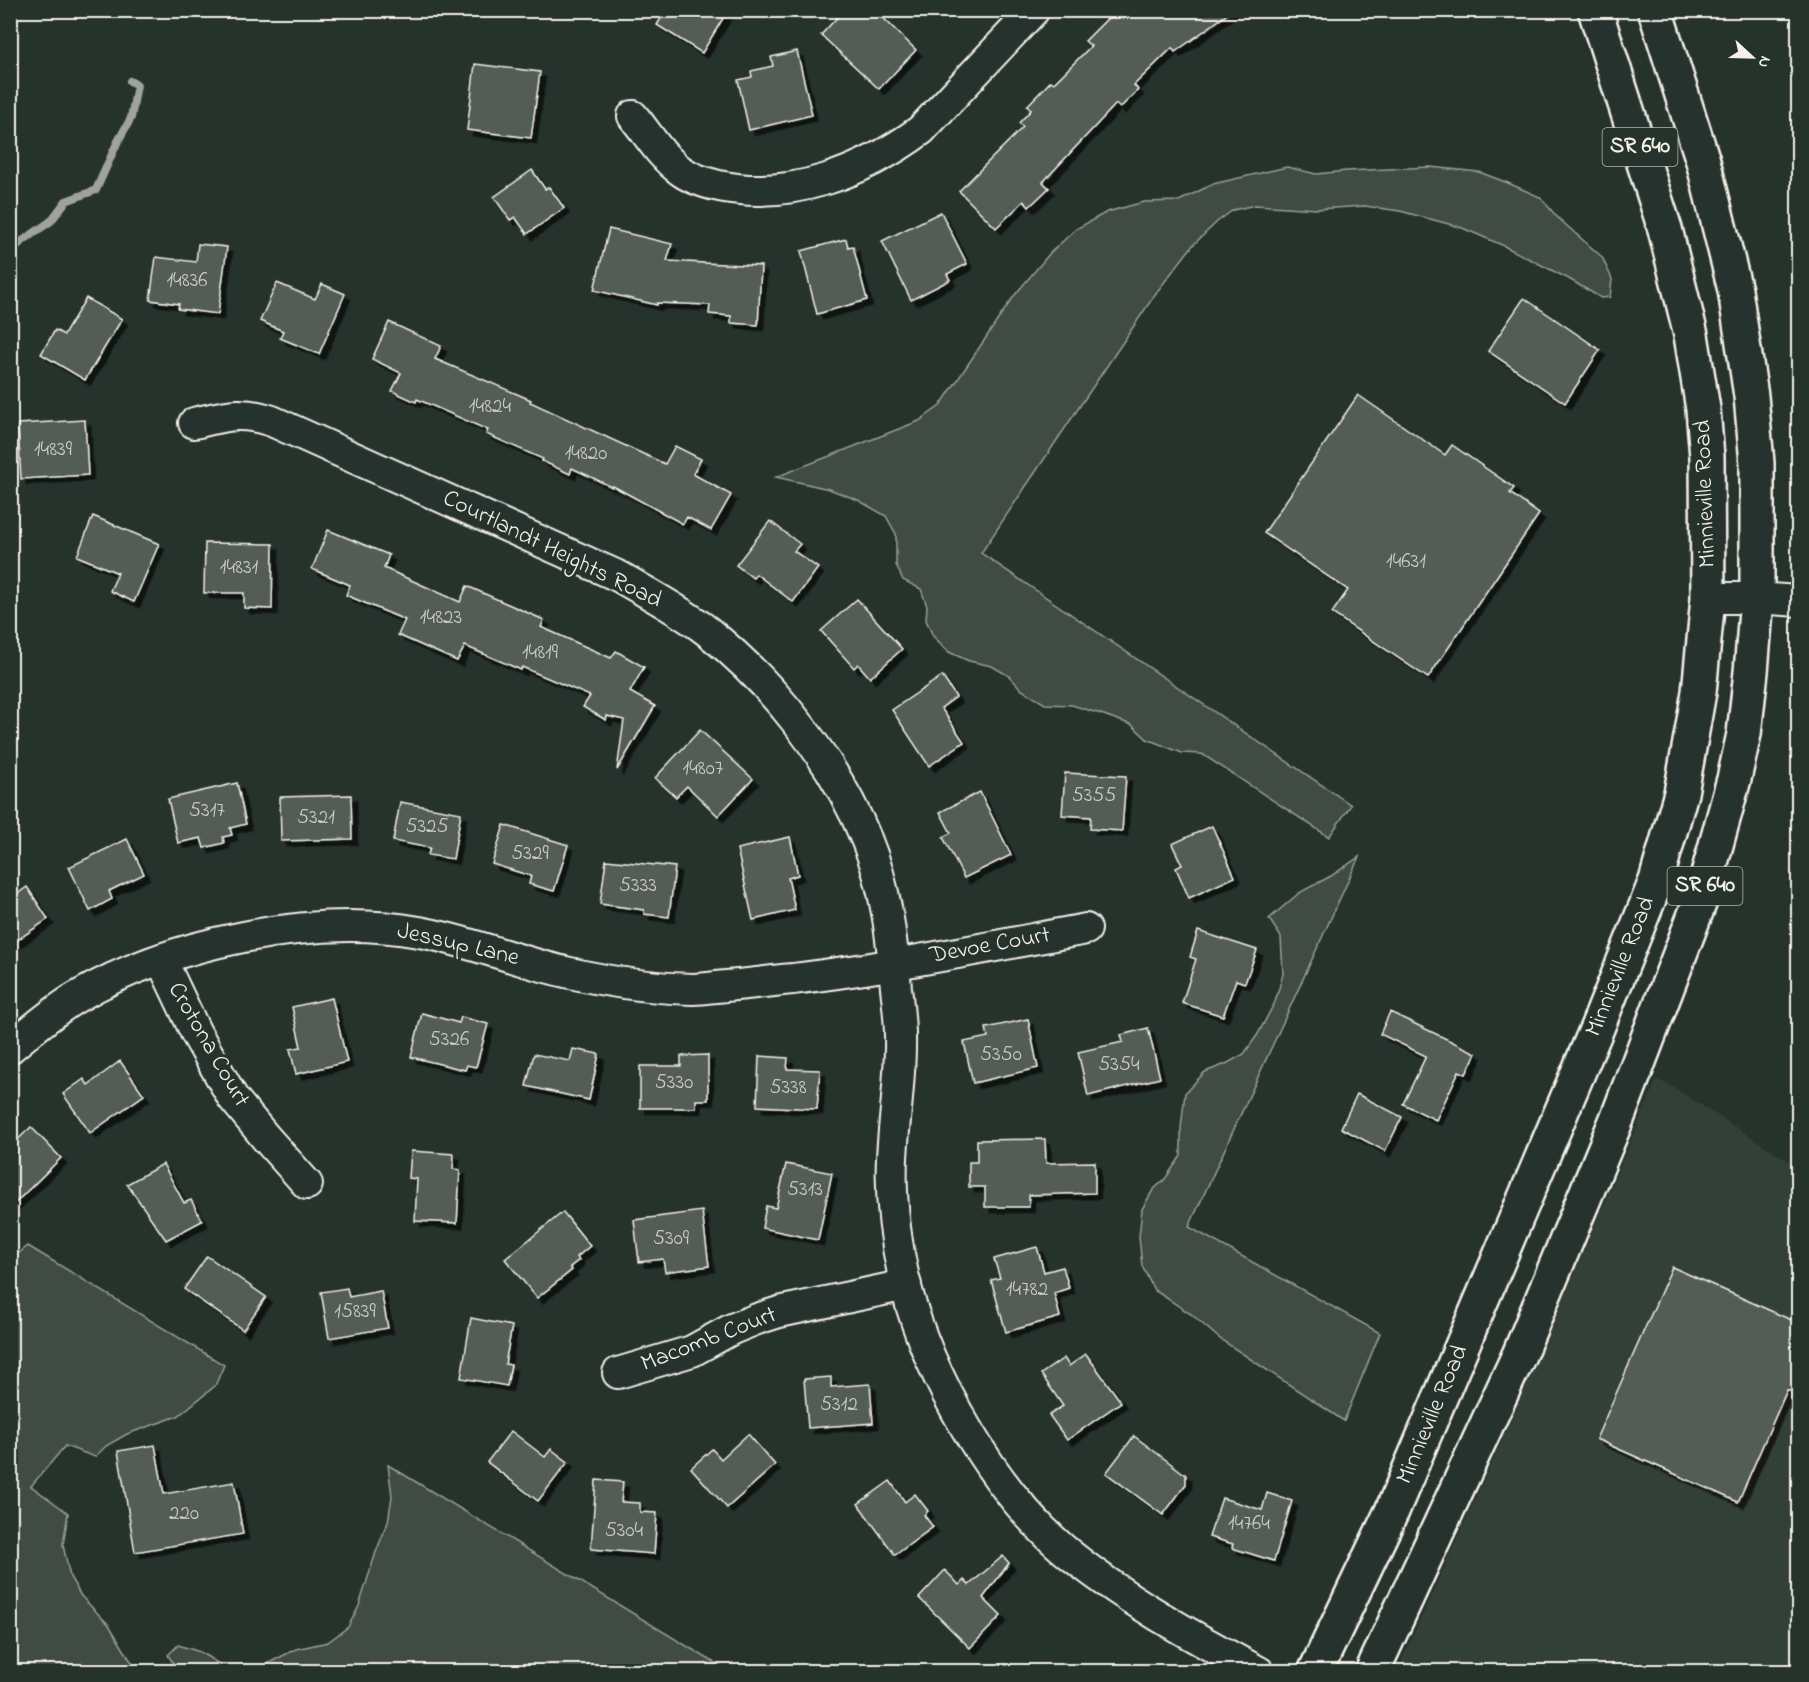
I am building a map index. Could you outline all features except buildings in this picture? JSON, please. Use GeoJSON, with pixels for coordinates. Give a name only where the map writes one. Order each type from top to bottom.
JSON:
{"type":"FeatureCollection","features":[{"type":"Feature","properties":{"kind":"main road","name":"Minnieville Road"},"geometry":{"type":"LineString","coordinates":[[1315,1671],[1392,1511],[1597,1028],[1656,881],[1681,794],[1699,692],[1708,598],[1707,457],[1703,409],[1691,335],[1665,229],[1595,10]]}},
{"type":"Feature","properties":{"kind":"main road","name":"Minnieville Road"},"geometry":{"type":"LineString","coordinates":[[1372,1671],[1519,1355],[1619,1114],[1702,896],[1744,734],[1757,598],[1757,463],[1743,340],[1735,290],[1703,161],[1655,10]]}},
{"type":"Feature","properties":{"kind":"street"},"geometry":{"type":"LineString","coordinates":[[633,116],[680,171],[698,180],[734,189],[781,189],[803,186],[850,171],[900,145],[921,130],[1034,10]]}},
{"type":"Feature","properties":{"kind":"street","name":"Courtlandt Heights Road"},"geometry":{"type":"LineString","coordinates":[[194,423],[235,414],[255,415],[272,421],[620,577],[670,606],[706,631],[746,664],[782,702],[807,735],[854,810],[878,875],[894,963],[900,1042],[900,1082],[892,1156],[894,1222],[906,1285],[916,1320],[951,1401],[987,1460],[1021,1505],[1061,1547],[1104,1579],[1176,1626],[1258,1671]]}},
{"type":"Feature","properties":{"kind":"street"},"geometry":{"type":"LineString","coordinates":[[1708,598],[1798,601]]}},
{"type":"Feature","properties":{"kind":"street","name":"Jessup Lane"},"geometry":{"type":"LineString","coordinates":[[10,1048],[77,997],[108,981],[161,959],[251,935],[317,928],[381,927],[417,932],[454,940],[569,973],[635,985],[696,989],[848,972],[894,963]]}},
{"type":"Feature","properties":{"kind":"street","name":"Devoe Court"},"geometry":{"type":"LineString","coordinates":[[894,963],[1086,929]]}},
{"type":"Feature","properties":{"kind":"street","name":"Crotona Court"},"geometry":{"type":"LineString","coordinates":[[161,959],[196,1033],[233,1098],[307,1184]]}},
{"type":"Feature","properties":{"kind":"street","name":"Macomb Court"},"geometry":{"type":"LineString","coordinates":[[618,1373],[692,1351],[757,1318],[906,1285]]}},
{"type":"Feature","properties":{"kind":"shaded area"},"geometry":{"type":"Polygon","coordinates":[[[1287,167],[1316,174],[1430,167],[1479,172],[1508,183],[1540,197],[1558,218],[1602,257],[1612,279],[1610,297],[1601,298],[1502,245],[1460,227],[1400,211],[1365,206],[1317,209],[1255,205],[1233,210],[1193,245],[1156,293],[981,553],[1351,805],[1329,837],[1202,754],[1182,753],[1147,739],[1132,725],[1101,714],[1072,705],[1045,704],[1022,690],[1009,676],[992,666],[969,661],[949,652],[933,636],[926,620],[927,606],[921,589],[903,580],[896,565],[896,534],[886,516],[858,500],[829,489],[776,477],[919,421],[940,406],[1014,296],[1050,253],[1076,229],[1107,212],[1144,202],[1179,201],[1213,184],[1287,167]]]}},
{"type":"Feature","properties":{"kind":"shaded area"},"geometry":{"type":"Polygon","coordinates":[[[1359,857],[1189,1227],[1380,1333],[1344,1421],[1220,1339],[1191,1314],[1154,1290],[1142,1266],[1139,1237],[1142,1209],[1153,1190],[1165,1179],[1181,1156],[1185,1093],[1205,1072],[1244,1054],[1275,1002],[1283,974],[1281,937],[1269,919],[1299,893],[1331,876],[1359,857]]]}},
{"type":"Feature","properties":{"kind":"shaded area"},"geometry":{"type":"Polygon","coordinates":[[[1657,1079],[1798,1167],[1798,1671],[1398,1672],[1526,1387],[1657,1079]]]}},
{"type":"Feature","properties":{"kind":"shaded area"},"geometry":{"type":"Polygon","coordinates":[[[28,1246],[224,1365],[215,1386],[178,1416],[127,1434],[106,1446],[95,1457],[65,1446],[31,1486],[68,1513],[63,1545],[70,1577],[81,1596],[109,1625],[137,1671],[11,1671],[10,1260],[28,1246]]]}},
{"type":"Feature","properties":{"kind":"shaded area"},"geometry":{"type":"Polygon","coordinates":[[[388,1465],[728,1671],[248,1671],[296,1649],[328,1642],[348,1627],[359,1606],[388,1522],[392,1496],[388,1465]]]}},
{"type":"Feature","properties":{"kind":"shaded area"},"geometry":{"type":"Polygon","coordinates":[[[178,1645],[200,1652],[219,1664],[245,1671],[178,1671],[168,1655],[178,1645]]]}},
{"type":"Feature","properties":{"kind":"waterway"},"geometry":{"type":"LineString","coordinates":[[10,252],[51,221],[66,201],[96,190],[131,118],[137,85],[130,81]]}}]}
